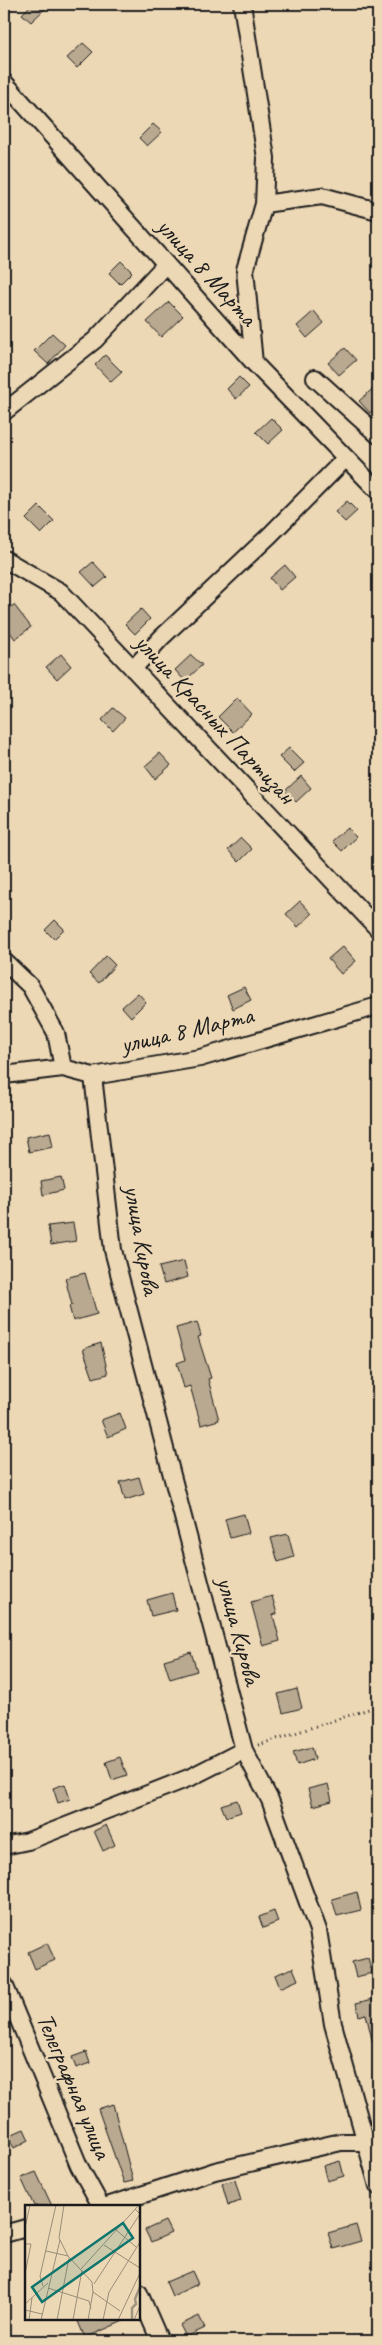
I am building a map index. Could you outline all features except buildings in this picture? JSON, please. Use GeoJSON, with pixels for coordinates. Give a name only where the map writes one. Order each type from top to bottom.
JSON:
{"type":"FeatureCollection","features":[{"type":"Feature","properties":{"kind":"street"},"geometry":{"type":"LineString","coordinates":[[242,4],[266,158],[264,204],[245,270],[254,363]]}},
{"type":"Feature","properties":{"kind":"street","name":"улица 8 Марта"},"geometry":{"type":"LineString","coordinates":[[4,82],[254,363],[378,491]]}},
{"type":"Feature","properties":{"kind":"street"},"geometry":{"type":"LineString","coordinates":[[264,204],[322,196],[378,211]]}},
{"type":"Feature","properties":{"kind":"street"},"geometry":{"type":"LineString","coordinates":[[4,412],[95,340],[166,264]]}},
{"type":"Feature","properties":{"kind":"street"},"geometry":{"type":"LineString","coordinates":[[315,378],[378,435]]}},
{"type":"Feature","properties":{"kind":"street"},"geometry":{"type":"LineString","coordinates":[[134,669],[160,638],[270,535],[346,458]]}},
{"type":"Feature","properties":{"kind":"street","name":"улица Красных Партизан"},"geometry":{"type":"LineString","coordinates":[[4,559],[60,592],[378,929]]}},
{"type":"Feature","properties":{"kind":"street"},"geometry":{"type":"LineString","coordinates":[[4,961],[30,986],[56,1033],[63,1068]]}},
{"type":"Feature","properties":{"kind":"street","name":"улица 8 Марта"},"geometry":{"type":"LineString","coordinates":[[4,1075],[63,1068],[93,1076],[200,1058],[378,1006]]}},
{"type":"Feature","properties":{"kind":"street","name":"улица Кирова"},"geometry":{"type":"LineString","coordinates":[[93,1076],[113,1250],[244,1750],[270,1800],[318,1930],[334,2024],[368,2142],[378,2186]]}},
{"type":"Feature","properties":{"kind":"street"},"geometry":{"type":"LineString","coordinates":[[4,1846],[28,1841],[192,1777],[244,1750]]}},
{"type":"Feature","properties":{"kind":"street","name":"Телеграфная улица"},"geometry":{"type":"LineString","coordinates":[[4,1984],[79,2166],[100,2205]]}},
{"type":"Feature","properties":{"kind":"street"},"geometry":{"type":"LineString","coordinates":[[109,2205],[215,2171],[341,2142],[368,2142]]}},
{"type":"Feature","properties":{"kind":"street"},"geometry":{"type":"LineString","coordinates":[[4,2234],[25,2228]]}},
{"type":"Feature","properties":{"kind":"street"},"geometry":{"type":"LineString","coordinates":[[140,2295],[160,2341]]}},
{"type":"Feature","properties":{"kind":"path"},"geometry":{"type":"LineString","coordinates":[[244,1750],[378,1706]]}}]}
